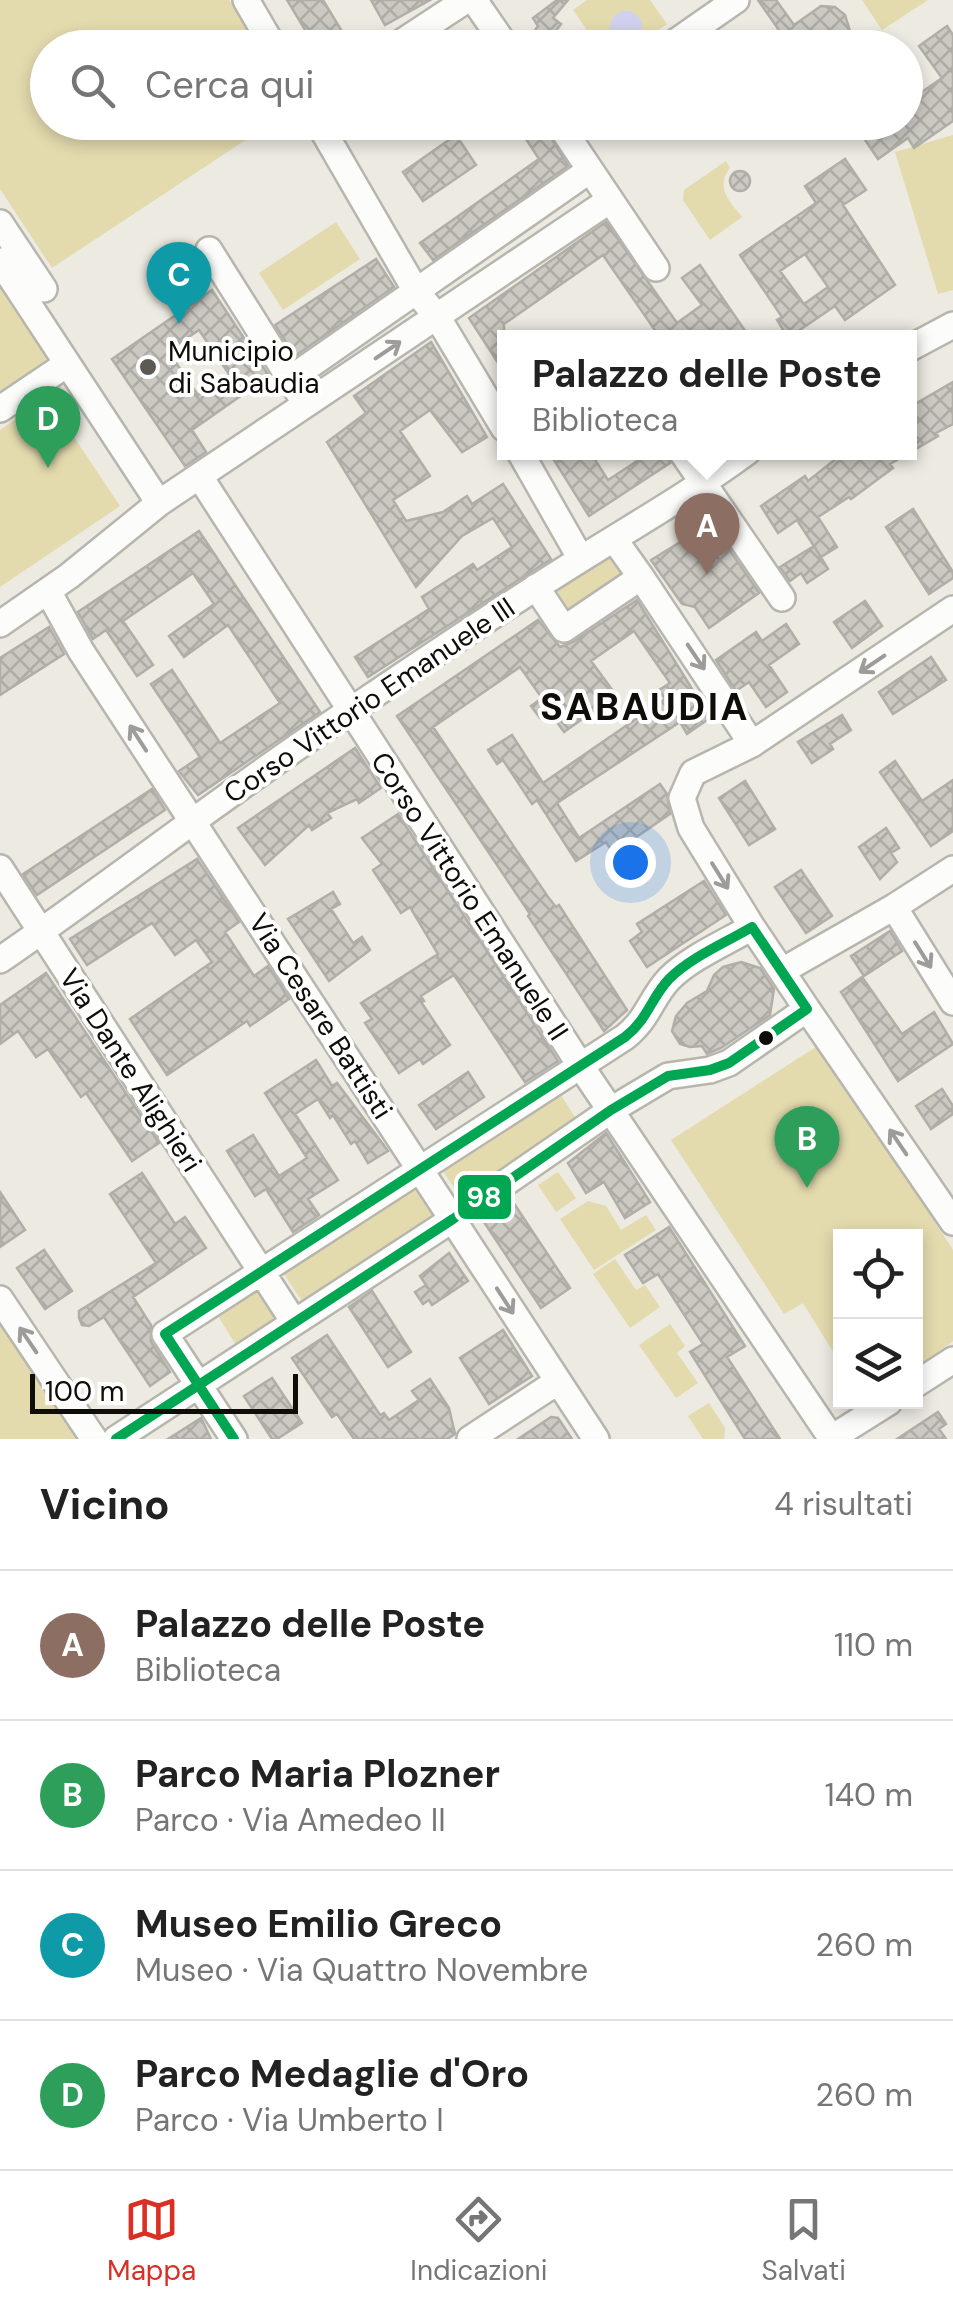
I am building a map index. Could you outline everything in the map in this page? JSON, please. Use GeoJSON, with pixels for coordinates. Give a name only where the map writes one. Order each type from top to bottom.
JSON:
{"type":"FeatureCollection","features":[{"type":"Feature","properties":{"kind":"street"},"geometry":{"type":"LineString","coordinates":[[246,0],[264,30]]}},
{"type":"Feature","properties":{"kind":"street"},"geometry":{"type":"LineString","coordinates":[[420,30],[466,0]]}},
{"type":"Feature","properties":{"kind":"street"},"geometry":{"type":"LineString","coordinates":[[474,0],[495,30]]}},
{"type":"Feature","properties":{"kind":"street"},"geometry":{"type":"LineString","coordinates":[[693,30],[736,0]]}},
{"type":"Feature","properties":{"kind":"street"},"geometry":{"type":"LineString","coordinates":[[328,140],[416,291],[438,318],[497,416]]}},
{"type":"Feature","properties":{"kind":"street"},"geometry":{"type":"LineString","coordinates":[[570,140],[656,268]]}},
{"type":"Feature","properties":{"kind":"street"},"geometry":{"type":"LineString","coordinates":[[290,378],[590,170]]}},
{"type":"Feature","properties":{"kind":"street"},"geometry":{"type":"LineString","coordinates":[[0,624],[159,504],[610,200]]}},
{"type":"Feature","properties":{"kind":"street"},"geometry":{"type":"LineString","coordinates":[[0,223],[68,364],[159,504]]}},
{"type":"Feature","properties":{"kind":"street"},"geometry":{"type":"LineString","coordinates":[[506,228],[525,257]]}},
{"type":"Feature","properties":{"kind":"street"},"geometry":{"type":"LineString","coordinates":[[208,250],[308,405]]}},
{"type":"Feature","properties":{"kind":"street"},"geometry":{"type":"LineString","coordinates":[[0,261],[35,295]]}},
{"type":"Feature","properties":{"kind":"street"},"geometry":{"type":"LineString","coordinates":[[917,344],[953,325]]}},
{"type":"Feature","properties":{"kind":"street"},"geometry":{"type":"LineString","coordinates":[[0,409],[68,364]]}},
{"type":"Feature","properties":{"kind":"street"},"geometry":{"type":"LineString","coordinates":[[525,460],[581,559]]}},
{"type":"Feature","properties":{"kind":"street"},"geometry":{"type":"LineString","coordinates":[[688,460],[782,598]]}},
{"type":"Feature","properties":{"kind":"street","name":"Corso Vittorio Emanuele III"},"geometry":{"type":"LineString","coordinates":[[0,960],[350,710],[737,460]]}},
{"type":"Feature","properties":{"kind":"street","name":"Corso Vittorio Emanuele II"},"geometry":{"type":"LineString","coordinates":[[200,477],[580,1065],[831,1439]]}},
{"type":"Feature","properties":{"kind":"street"},"geometry":{"type":"LineString","coordinates":[[614,539],[752,744]]}},
{"type":"Feature","properties":{"kind":"street"},"geometry":{"type":"LineString","coordinates":[[536,587],[564,629],[641,577]]}},
{"type":"Feature","properties":{"kind":"street","name":"Via Cesare Battisti"},"geometry":{"type":"LineString","coordinates":[[48,591],[81,651],[596,1439]]}},
{"type":"Feature","properties":{"kind":"street"},"geometry":{"type":"LineString","coordinates":[[953,609],[752,744],[693,772],[682,798],[691,828],[752,927],[953,1222]]}},
{"type":"Feature","properties":{"kind":"street","name":"Via Dante Alighieri"},"geometry":{"type":"LineString","coordinates":[[0,868],[294,1322]]}},
{"type":"Feature","properties":{"kind":"street"},"geometry":{"type":"LineString","coordinates":[[782,971],[894,908],[953,868]]}},
{"type":"Feature","properties":{"kind":"street"},"geometry":{"type":"LineString","coordinates":[[894,908],[953,1002]]}},
{"type":"Feature","properties":{"kind":"street"},"geometry":{"type":"LineString","coordinates":[[234,1439],[164,1334],[639,1025],[660,990],[675,974],[752,927]]}},
{"type":"Feature","properties":{"kind":"street"},"geometry":{"type":"LineString","coordinates":[[116,1439],[611,1110],[668,1076],[729,1063],[807,1010]]}},
{"type":"Feature","properties":{"kind":"street"},"geometry":{"type":"LineString","coordinates":[[0,1298],[94,1439]]}},
{"type":"Feature","properties":{"kind":"street"},"geometry":{"type":"LineString","coordinates":[[923,1379],[953,1360]]}},
{"type":"Feature","properties":{"kind":"street"},"geometry":{"type":"LineString","coordinates":[[470,1439],[557,1382]]}},
{"type":"Feature","properties":{"kind":"street"},"geometry":{"type":"LineString","coordinates":[[831,1439],[869,1429]]}},
{"type":"Feature","properties":{"kind":"shaded area"},"geometry":{"type":"Polygon","coordinates":[[[0,0],[229,0],[248,30],[30,30],[30,140],[245,140],[52,268],[0,189],[0,0]]]}},
{"type":"Feature","properties":{"kind":"shaded area"},"geometry":{"type":"Polygon","coordinates":[[[587,0],[650,0],[667,24],[658,30],[587,30],[573,10],[587,0]]]}},
{"type":"Feature","properties":{"kind":"shaded area"},"geometry":{"type":"Polygon","coordinates":[[[862,0],[928,0],[882,30],[862,0]]]}},
{"type":"Feature","properties":{"kind":"shaded area"},"geometry":{"type":"Polygon","coordinates":[[[953,135],[953,290],[938,294],[895,152],[953,135]]]}},
{"type":"Feature","properties":{"kind":"shaded area"},"geometry":{"type":"Polygon","coordinates":[[[726,161],[730,168],[724,188],[742,217],[710,240],[683,200],[684,190],[726,161]]]}},
{"type":"Feature","properties":{"kind":"shaded area"},"geometry":{"type":"Polygon","coordinates":[[[336,222],[360,259],[283,310],[259,273],[336,222]]]}},
{"type":"Feature","properties":{"kind":"shaded area"},"geometry":{"type":"Polygon","coordinates":[[[0,279],[53,360],[0,396],[0,279]]]}},
{"type":"Feature","properties":{"kind":"shaded area"},"geometry":{"type":"Polygon","coordinates":[[[40,403],[56,427],[64,422],[120,506],[0,587],[0,430],[40,403]]]}},
{"type":"Feature","properties":{"kind":"shaded area"},"geometry":{"type":"Polygon","coordinates":[[[607,550],[629,582],[570,623],[548,591],[607,550]]]}},
{"type":"Feature","properties":{"kind":"shaded area"},"geometry":{"type":"Polygon","coordinates":[[[819,1045],[953,1250],[953,1341],[923,1363],[923,1229],[833,1229],[833,1352],[803,1303],[784,1314],[671,1140],[819,1045]]]}},
{"type":"Feature","properties":{"kind":"shaded area"},"geometry":{"type":"Polygon","coordinates":[[[559,1092],[580,1125],[463,1201],[441,1168],[559,1092]]]}},
{"type":"Feature","properties":{"kind":"shaded area"},"geometry":{"type":"Polygon","coordinates":[[[558,1172],[576,1198],[556,1212],[538,1185],[558,1172]]]}},
{"type":"Feature","properties":{"kind":"shaded area"},"geometry":{"type":"Polygon","coordinates":[[[421,1181],[442,1213],[304,1304],[282,1271],[421,1181]]]}},
{"type":"Feature","properties":{"kind":"shaded area"},"geometry":{"type":"Polygon","coordinates":[[[588,1201],[606,1206],[621,1230],[646,1215],[656,1230],[594,1270],[560,1219],[588,1201]]]}},
{"type":"Feature","properties":{"kind":"shaded area"},"geometry":{"type":"Polygon","coordinates":[[[615,1259],[636,1290],[645,1285],[660,1307],[630,1328],[593,1274],[615,1259]]]}},
{"type":"Feature","properties":{"kind":"shaded area"},"geometry":{"type":"Polygon","coordinates":[[[262,1287],[284,1321],[239,1350],[218,1316],[262,1287]]]}},
{"type":"Feature","properties":{"kind":"shaded area"},"geometry":{"type":"Polygon","coordinates":[[[0,1315],[81,1439],[0,1439],[0,1315]]]}},
{"type":"Feature","properties":{"kind":"shaded area"},"geometry":{"type":"Polygon","coordinates":[[[670,1324],[685,1346],[677,1353],[698,1383],[676,1398],[639,1345],[670,1324]]]}},
{"type":"Feature","properties":{"kind":"shaded area"},"geometry":{"type":"Polygon","coordinates":[[[709,1403],[725,1428],[724,1439],[703,1439],[688,1416],[709,1403]]]}},
{"type":"Feature","properties":{"kind":"water"},"geometry":{"type":"Polygon","coordinates":[[[620,12],[632,12],[641,21],[642,30],[610,30],[611,21],[620,12]]]}},
{"type":"Feature","properties":{"kind":"building"},"geometry":{"type":"Polygon","coordinates":[[[287,0],[323,0],[341,30],[305,30],[287,0]]]}},
{"type":"Feature","properties":{"kind":"building"},"geometry":{"type":"Polygon","coordinates":[[[371,0],[430,0],[385,25],[371,0]]]}},
{"type":"Feature","properties":{"kind":"building"},"geometry":{"type":"Polygon","coordinates":[[[557,0],[568,0],[553,18],[561,24],[556,30],[535,30],[538,26],[533,18],[557,0]]]}},
{"type":"Feature","properties":{"kind":"building"},"geometry":{"type":"Polygon","coordinates":[[[758,0],[776,0],[794,25],[821,6],[835,7],[845,15],[850,30],[779,30],[758,0]]]}},
{"type":"Feature","properties":{"kind":"building"},"geometry":{"type":"Polygon","coordinates":[[[947,26],[953,35],[953,121],[914,148],[909,140],[923,140],[923,91],[942,78],[923,52],[923,43],[947,26]]]}},
{"type":"Feature","properties":{"kind":"building"},"geometry":{"type":"Polygon","coordinates":[[[449,140],[459,140],[476,165],[423,201],[403,172],[449,140]]]}},
{"type":"Feature","properties":{"kind":"building"},"geometry":{"type":"Polygon","coordinates":[[[527,140],[553,140],[568,166],[433,260],[420,243],[539,159],[527,140]]]}},
{"type":"Feature","properties":{"kind":"building"},"geometry":{"type":"Polygon","coordinates":[[[865,140],[905,140],[878,159],[865,140]]]}},
{"type":"Feature","properties":{"kind":"building"},"geometry":{"type":"Polygon","coordinates":[[[845,159],[866,190],[843,205],[895,285],[845,320],[835,306],[800,330],[783,330],[777,320],[782,317],[740,255],[816,203],[805,186],[845,159]],[[805,254],[780,271],[804,304],[828,287],[805,254]]]}},
{"type":"Feature","properties":{"kind":"building"},"geometry":{"type":"Polygon","coordinates":[[[740,171],[750,181],[740,191],[730,181],[740,171]]]}},
{"type":"Feature","properties":{"kind":"building"},"geometry":{"type":"Polygon","coordinates":[[[606,222],[677,323],[702,305],[682,278],[700,265],[745,330],[655,330],[603,255],[504,324],[504,330],[497,330],[497,361],[469,318],[606,222]]]}},
{"type":"Feature","properties":{"kind":"building"},"geometry":{"type":"Polygon","coordinates":[[[376,259],[394,287],[295,356],[275,325],[376,259]]]}},
{"type":"Feature","properties":{"kind":"building","name":"Municipio di Sabaudia"},"geometry":{"type":"Polygon","coordinates":[[[212,290],[269,376],[192,430],[206,452],[185,466],[112,359],[212,290]],[[199,330],[168,351],[198,395],[229,374],[199,330]]]}},
{"type":"Feature","properties":{"kind":"building"},"geometry":{"type":"Polygon","coordinates":[[[431,342],[487,437],[462,452],[430,410],[400,431],[430,476],[393,500],[406,521],[443,512],[467,496],[472,504],[503,484],[551,559],[368,677],[355,657],[429,609],[422,597],[473,564],[477,570],[512,547],[493,518],[462,536],[416,587],[327,442],[366,413],[354,396],[431,342]]]}},
{"type":"Feature","properties":{"kind":"building"},"geometry":{"type":"Polygon","coordinates":[[[953,382],[953,424],[917,448],[917,403],[953,382]]]}},
{"type":"Feature","properties":{"kind":"building"},"geometry":{"type":"Polygon","coordinates":[[[554,460],[595,460],[608,480],[639,460],[669,460],[670,463],[589,516],[554,460]]]}},
{"type":"Feature","properties":{"kind":"building"},"geometry":{"type":"Polygon","coordinates":[[[834,460],[897,460],[890,464],[893,468],[851,499],[818,517],[837,547],[821,557],[797,520],[778,533],[761,506],[805,476],[808,481],[834,460]]]}},
{"type":"Feature","properties":{"kind":"building"},"geometry":{"type":"Polygon","coordinates":[[[913,509],[953,572],[953,578],[929,594],[886,527],[913,509]]]}},
{"type":"Feature","properties":{"kind":"building"},"geometry":{"type":"Polygon","coordinates":[[[711,523],[759,593],[709,628],[695,607],[682,604],[651,560],[711,523]]]}},
{"type":"Feature","properties":{"kind":"building"},"geometry":{"type":"Polygon","coordinates":[[[199,531],[320,712],[198,795],[179,771],[200,757],[151,684],[172,670],[220,743],[280,703],[228,625],[184,657],[169,636],[214,604],[193,573],[123,621],[153,665],[137,676],[106,630],[93,639],[78,612],[199,531]]]}},
{"type":"Feature","properties":{"kind":"building"},"geometry":{"type":"Polygon","coordinates":[[[814,546],[828,569],[807,583],[801,573],[790,581],[780,567],[814,546]]]}},
{"type":"Feature","properties":{"kind":"building"},"geometry":{"type":"Polygon","coordinates":[[[637,600],[710,718],[687,734],[680,722],[557,803],[579,838],[660,784],[667,794],[670,814],[613,853],[606,842],[576,861],[537,800],[532,804],[503,760],[497,764],[488,750],[512,735],[543,783],[665,699],[659,690],[670,683],[634,631],[591,661],[616,695],[564,732],[549,711],[540,718],[531,706],[542,698],[520,667],[433,727],[548,897],[556,907],[559,905],[627,1010],[604,1031],[397,716],[538,620],[560,647],[637,600]]]}},
{"type":"Feature","properties":{"kind":"building"},"geometry":{"type":"Polygon","coordinates":[[[865,601],[882,626],[852,648],[834,622],[865,601]]]}},
{"type":"Feature","properties":{"kind":"building"},"geometry":{"type":"Polygon","coordinates":[[[786,624],[799,644],[769,665],[787,692],[766,707],[749,682],[736,691],[716,660],[756,632],[762,641],[786,624]]]}},
{"type":"Feature","properties":{"kind":"building"},"geometry":{"type":"Polygon","coordinates":[[[49,627],[64,654],[0,695],[0,658],[49,627]]]}},
{"type":"Feature","properties":{"kind":"building"},"geometry":{"type":"Polygon","coordinates":[[[931,657],[946,680],[893,714],[879,692],[931,657]]]}},
{"type":"Feature","properties":{"kind":"building"},"geometry":{"type":"Polygon","coordinates":[[[842,715],[851,730],[812,763],[798,742],[842,715]]]}},
{"type":"Feature","properties":{"kind":"building"},"geometry":{"type":"Polygon","coordinates":[[[355,748],[381,788],[359,803],[357,799],[327,813],[331,818],[312,830],[309,825],[265,865],[238,828],[355,748]]]}},
{"type":"Feature","properties":{"kind":"building"},"geometry":{"type":"Polygon","coordinates":[[[895,761],[922,801],[953,780],[953,831],[931,846],[880,772],[895,761]]]}},
{"type":"Feature","properties":{"kind":"building"},"geometry":{"type":"Polygon","coordinates":[[[745,781],[775,829],[749,845],[719,798],[745,781]]]}},
{"type":"Feature","properties":{"kind":"building"},"geometry":{"type":"Polygon","coordinates":[[[152,789],[165,810],[37,895],[23,874],[152,789]]]}},
{"type":"Feature","properties":{"kind":"building"},"geometry":{"type":"Polygon","coordinates":[[[398,814],[558,1061],[525,1082],[454,975],[421,996],[421,1002],[450,1045],[423,1064],[420,1059],[399,1073],[365,1023],[372,1019],[361,1003],[438,954],[410,907],[401,913],[373,870],[382,864],[362,838],[398,814]]]}},
{"type":"Feature","properties":{"kind":"building"},"geometry":{"type":"Polygon","coordinates":[[[886,828],[899,848],[891,853],[897,862],[880,879],[859,847],[886,828]]]}},
{"type":"Feature","properties":{"kind":"building"},"geometry":{"type":"Polygon","coordinates":[[[197,859],[239,922],[225,932],[254,976],[268,966],[289,999],[250,1026],[247,1021],[167,1075],[130,1019],[212,962],[196,940],[175,955],[152,923],[87,965],[70,939],[197,859]]]}},
{"type":"Feature","properties":{"kind":"building"},"geometry":{"type":"Polygon","coordinates":[[[801,870],[832,916],[806,933],[775,887],[801,870]]]}},
{"type":"Feature","properties":{"kind":"building"},"geometry":{"type":"Polygon","coordinates":[[[704,881],[726,915],[647,967],[630,941],[642,932],[637,924],[704,881]]]}},
{"type":"Feature","properties":{"kind":"building"},"geometry":{"type":"Polygon","coordinates":[[[333,892],[340,904],[331,909],[353,943],[362,937],[370,950],[329,981],[288,919],[333,892]]]}},
{"type":"Feature","properties":{"kind":"building"},"geometry":{"type":"Polygon","coordinates":[[[890,931],[902,951],[864,976],[851,956],[890,931]]]}},
{"type":"Feature","properties":{"kind":"building"},"geometry":{"type":"Polygon","coordinates":[[[741,962],[760,968],[774,989],[770,1015],[707,1054],[702,1046],[680,1044],[672,1031],[676,1016],[687,1003],[707,991],[714,975],[723,967],[741,962]]]}},
{"type":"Feature","properties":{"kind":"building"},"geometry":{"type":"Polygon","coordinates":[[[46,973],[159,1143],[132,1161],[86,1093],[81,1097],[48,1049],[36,1057],[18,1031],[0,1044],[0,1005],[46,973]]]}},
{"type":"Feature","properties":{"kind":"building"},"geometry":{"type":"Polygon","coordinates":[[[862,977],[902,1034],[934,1012],[953,1044],[898,1081],[841,992],[862,977]]]}},
{"type":"Feature","properties":{"kind":"building"},"geometry":{"type":"Polygon","coordinates":[[[316,1060],[332,1086],[337,1083],[388,1151],[368,1163],[355,1141],[351,1144],[318,1099],[295,1114],[338,1180],[308,1199],[319,1215],[293,1232],[266,1189],[255,1196],[227,1151],[253,1135],[279,1176],[307,1158],[265,1093],[316,1060]]]}},
{"type":"Feature","properties":{"kind":"building"},"geometry":{"type":"Polygon","coordinates":[[[468,1072],[484,1097],[436,1129],[419,1105],[468,1072]]]}},
{"type":"Feature","properties":{"kind":"building"},"geometry":{"type":"Polygon","coordinates":[[[942,1089],[953,1106],[953,1114],[931,1129],[916,1106],[942,1089]]]}},
{"type":"Feature","properties":{"kind":"building"},"geometry":{"type":"Polygon","coordinates":[[[606,1133],[650,1202],[625,1218],[604,1182],[586,1193],[568,1163],[606,1133]]]}},
{"type":"Feature","properties":{"kind":"building"},"geometry":{"type":"Polygon","coordinates":[[[142,1173],[175,1224],[185,1217],[206,1248],[133,1297],[151,1325],[151,1342],[170,1372],[150,1386],[104,1317],[89,1326],[82,1325],[79,1318],[79,1311],[156,1263],[110,1194],[142,1173]]]}},
{"type":"Feature","properties":{"kind":"building"},"geometry":{"type":"Polygon","coordinates":[[[0,1192],[25,1230],[0,1247],[0,1192]]]}},
{"type":"Feature","properties":{"kind":"building"},"geometry":{"type":"Polygon","coordinates":[[[511,1199],[570,1288],[541,1308],[482,1219],[511,1199]]]}},
{"type":"Feature","properties":{"kind":"building"},"geometry":{"type":"Polygon","coordinates":[[[669,1227],[745,1346],[727,1357],[780,1439],[745,1439],[690,1352],[703,1344],[658,1274],[643,1283],[625,1255],[669,1227]]]}},
{"type":"Feature","properties":{"kind":"building"},"geometry":{"type":"Polygon","coordinates":[[[44,1250],[72,1291],[45,1309],[17,1268],[44,1250]]]}},
{"type":"Feature","properties":{"kind":"building"},"geometry":{"type":"Polygon","coordinates":[[[449,1253],[468,1281],[432,1305],[429,1300],[423,1304],[415,1292],[426,1285],[420,1276],[449,1253]]]}},
{"type":"Feature","properties":{"kind":"building"},"geometry":{"type":"Polygon","coordinates":[[[372,1291],[411,1352],[388,1367],[349,1307],[372,1291]]]}},
{"type":"Feature","properties":{"kind":"building"},"geometry":{"type":"Polygon","coordinates":[[[503,1330],[532,1376],[489,1404],[460,1358],[503,1330]]]}},
{"type":"Feature","properties":{"kind":"building"},"geometry":{"type":"Polygon","coordinates":[[[327,1335],[380,1415],[384,1413],[389,1420],[419,1400],[412,1391],[430,1379],[449,1408],[455,1434],[447,1439],[354,1439],[337,1414],[332,1417],[292,1358],[327,1335]]]}},
{"type":"Feature","properties":{"kind":"building"},"geometry":{"type":"Polygon","coordinates":[[[272,1378],[302,1423],[277,1439],[272,1439],[244,1396],[272,1378]]]}},
{"type":"Feature","properties":{"kind":"building"},"geometry":{"type":"Polygon","coordinates":[[[938,1412],[946,1424],[939,1429],[946,1439],[897,1439],[938,1412]]]}},
{"type":"Feature","properties":{"kind":"building"},"geometry":{"type":"Polygon","coordinates":[[[551,1417],[558,1418],[572,1439],[518,1439],[551,1417]]]}},
{"type":"Feature","properties":{"kind":"building"},"geometry":{"type":"Polygon","coordinates":[[[201,1418],[211,1439],[168,1439],[201,1418]]]}},
{"type":"Feature","properties":{"kind":"transit line","name":"98"},"geometry":{"type":"LineString","coordinates":[[116,1439],[453,1219],[611,1110],[668,1076],[729,1063],[807,1009],[752,927],[678,971],[625,1037],[165,1334],[234,1439]]}},
{"type":"Feature","properties":{"kind":"place","name":"Museo Emilio Greco"},"geometry":{"type":"Point","coordinates":[179,324]}},
{"type":"Feature","properties":{"kind":"place","name":"Municipio di Sabaudia"},"geometry":{"type":"Point","coordinates":[148,367]}},
{"type":"Feature","properties":{"kind":"place","name":"Parco Medaglie d'Oro"},"geometry":{"type":"Point","coordinates":[48,468]}},
{"type":"Feature","properties":{"kind":"place","name":"Palazzo delle Poste"},"geometry":{"type":"Point","coordinates":[707,575]}},
{"type":"Feature","properties":{"kind":"place","name":"Parco Maria Plozner"},"geometry":{"type":"Point","coordinates":[807,1188]}},
{"type":"Feature","properties":{"kind":"district","name":"SABAUDIA"},"geometry":{"type":"Point","coordinates":[645,707]}}]}
